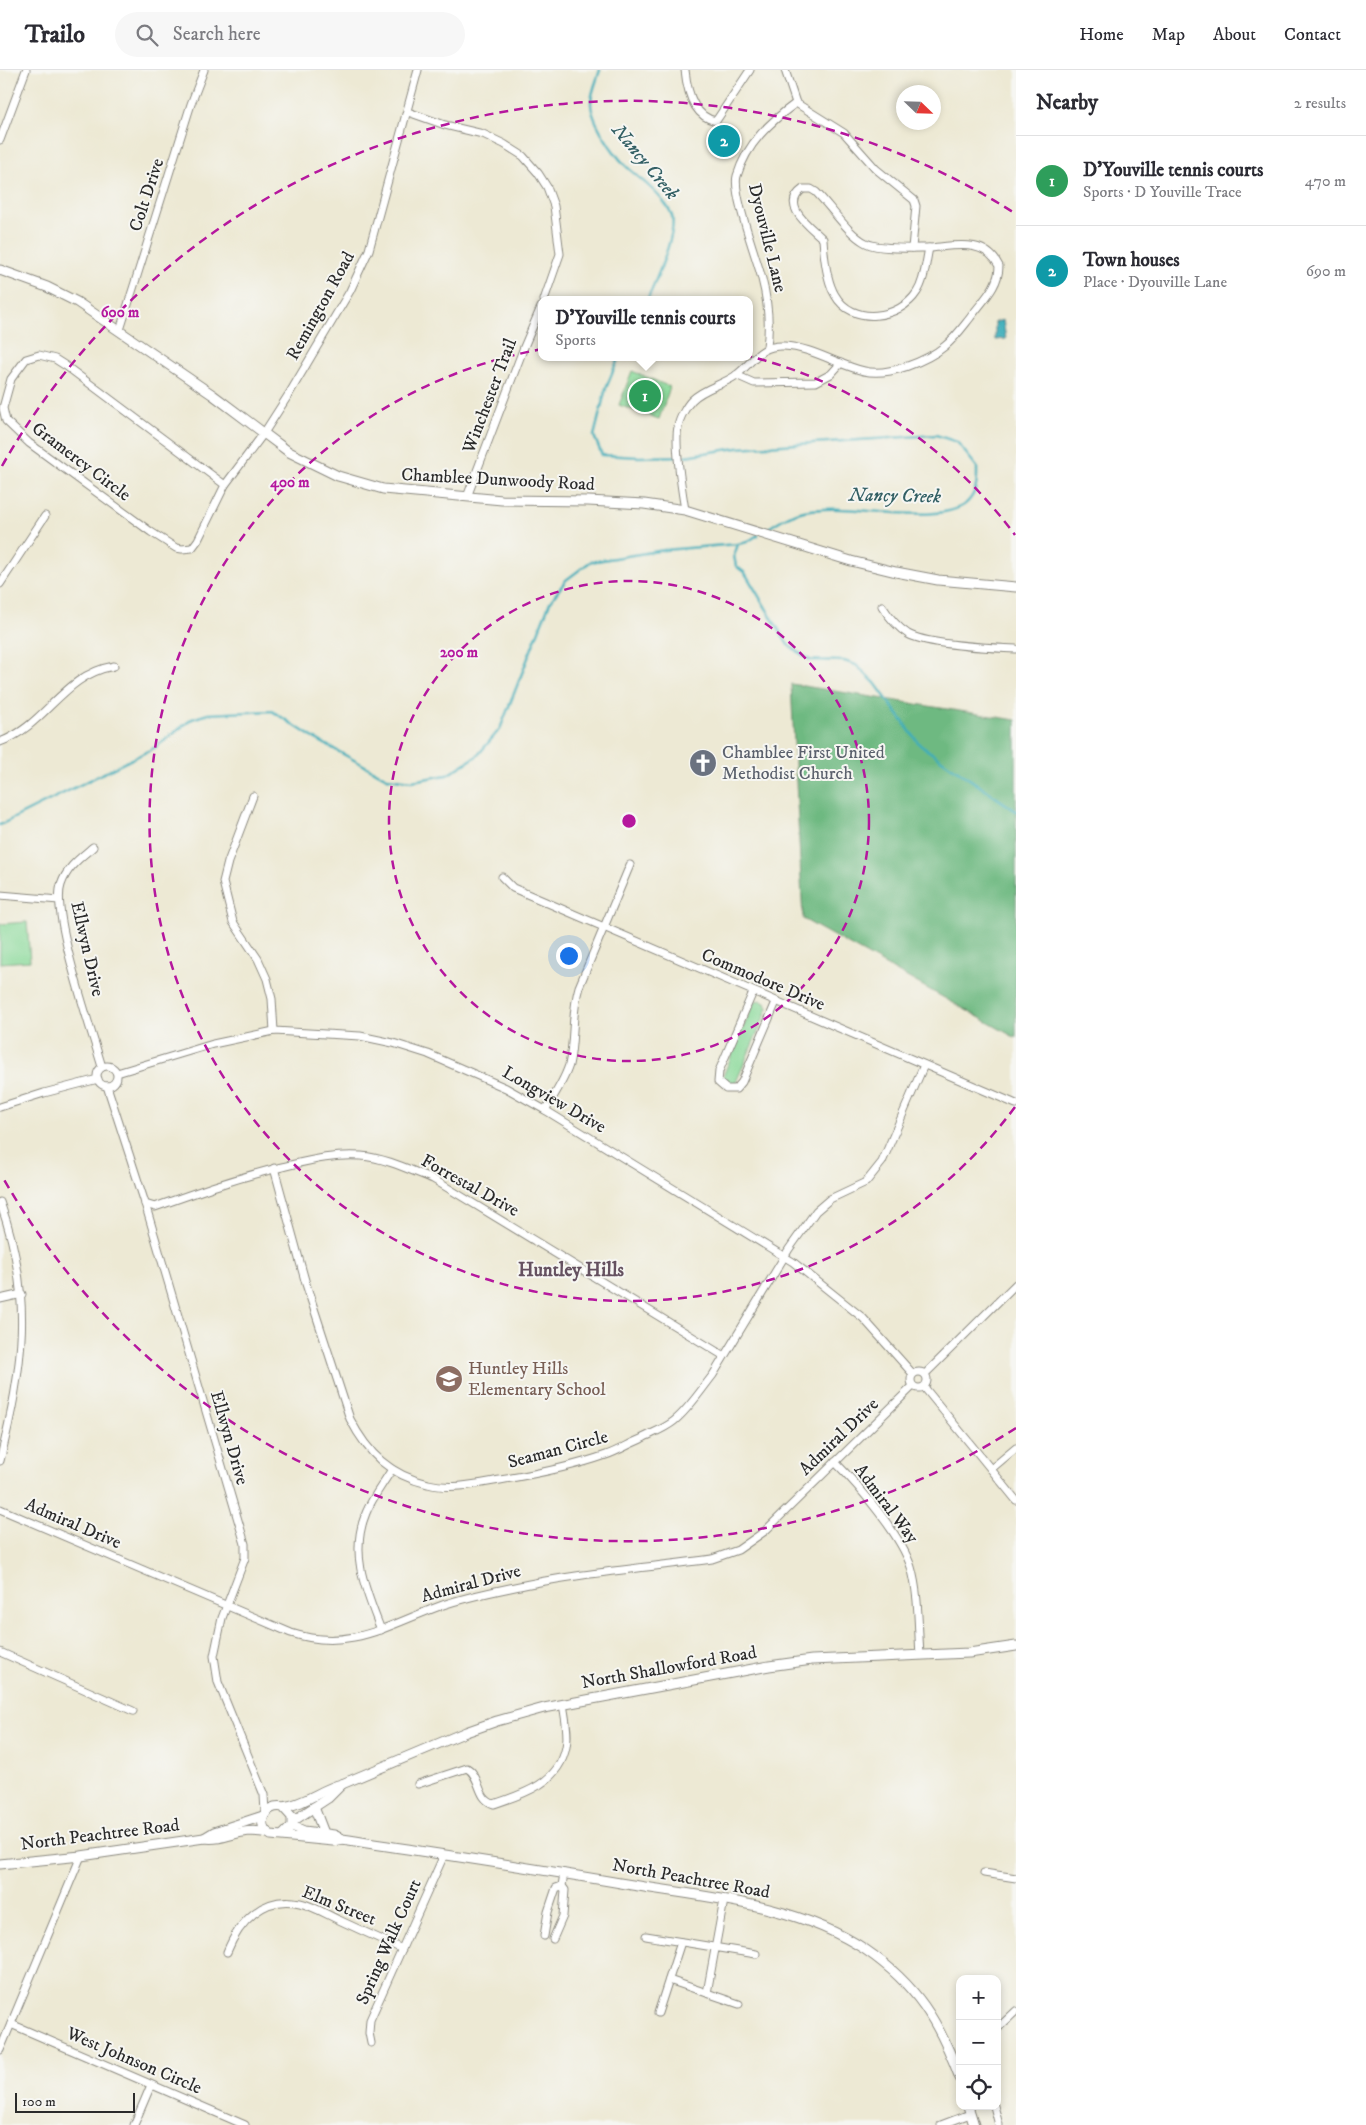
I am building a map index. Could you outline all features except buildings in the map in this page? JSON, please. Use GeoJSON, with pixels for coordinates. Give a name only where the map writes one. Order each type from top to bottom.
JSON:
{"type":"FeatureCollection","features":[{"type":"Feature","properties":{"kind":"street"},"geometry":{"type":"LineString","coordinates":[[0,140],[26,70]]}},
{"type":"Feature","properties":{"kind":"street","name":"Colt Drive"},"geometry":{"type":"LineString","coordinates":[[120,330],[191,104],[204,70]]}},
{"type":"Feature","properties":{"kind":"street","name":"Remington Road"},"geometry":{"type":"LineString","coordinates":[[264,433],[350,291],[369,250],[418,70]]}},
{"type":"Feature","properties":{"kind":"street"},"geometry":{"type":"LineString","coordinates":[[685,70],[686,86],[696,109],[711,120],[716,121],[749,70]]}},
{"type":"Feature","properties":{"kind":"street"},"geometry":{"type":"LineString","coordinates":[[785,70],[796,103],[844,133],[876,169],[914,200],[916,206],[912,248]]}},
{"type":"Feature","properties":{"kind":"street","name":"Dyouville Lane"},"geometry":{"type":"LineString","coordinates":[[767,347],[770,328],[763,280],[738,194],[737,177],[758,136],[774,119],[796,103]]}},
{"type":"Feature","properties":{"kind":"street"},"geometry":{"type":"LineString","coordinates":[[408,112],[445,125],[483,134],[523,156],[538,173],[547,187],[554,206],[560,254],[545,296]]}},
{"type":"Feature","properties":{"kind":"street"},"geometry":{"type":"LineString","coordinates":[[753,360],[767,347],[786,346],[865,372],[895,371],[927,358],[944,347],[961,331],[996,283],[999,275],[999,266],[990,251],[961,245],[912,248],[867,244],[857,237],[821,197],[811,189],[803,189],[794,200],[794,207],[802,218],[824,239],[830,286],[835,296],[858,314],[867,316],[880,315],[902,307],[911,300],[918,291],[929,248]]}},
{"type":"Feature","properties":{"kind":"street","name":"Chamblee Dunwoody Road"},"geometry":{"type":"LineString","coordinates":[[0,270],[47,287],[77,302],[120,330],[289,452],[338,476],[383,489],[502,500],[588,500],[644,504],[685,510],[736,524],[851,561],[922,578],[1016,587]]}},
{"type":"Feature","properties":{"kind":"street","name":"Winchester Trail"},"geometry":{"type":"LineString","coordinates":[[468,497],[538,314]]}},
{"type":"Feature","properties":{"kind":"street","name":"Gramercy Circle"},"geometry":{"type":"LineString","coordinates":[[225,485],[66,366],[45,356],[31,354],[11,378],[4,398],[2,415],[28,443],[169,544],[189,552],[198,540],[225,485],[264,433]]}},
{"type":"Feature","properties":{"kind":"street"},"geometry":{"type":"LineString","coordinates":[[685,510],[677,427],[692,400],[711,387],[736,375],[752,361]]}},
{"type":"Feature","properties":{"kind":"street"},"geometry":{"type":"LineString","coordinates":[[736,375],[754,383],[816,382],[831,374],[841,363]]}},
{"type":"Feature","properties":{"kind":"street"},"geometry":{"type":"LineString","coordinates":[[0,584],[3,572],[44,516]]}},
{"type":"Feature","properties":{"kind":"street"},"geometry":{"type":"LineString","coordinates":[[882,606],[897,626],[913,637],[982,647],[1016,649]]}},
{"type":"Feature","properties":{"kind":"street"},"geometry":{"type":"LineString","coordinates":[[0,742],[24,730],[61,693],[77,682],[96,670],[114,666]]}},
{"type":"Feature","properties":{"kind":"street"},"geometry":{"type":"LineString","coordinates":[[253,796],[228,862],[223,882],[233,922],[258,959],[267,979],[272,999],[274,1031]]}},
{"type":"Feature","properties":{"kind":"street","name":"Ellwyn Drive"},"geometry":{"type":"LineString","coordinates":[[93,847],[69,868],[61,885],[59,900],[64,933],[102,1067]]}},
{"type":"Feature","properties":{"kind":"street"},"geometry":{"type":"LineString","coordinates":[[545,1110],[561,1083],[568,1066],[576,996],[630,865]]}},
{"type":"Feature","properties":{"kind":"street","name":"Commodore Drive"},"geometry":{"type":"LineString","coordinates":[[502,877],[514,888],[1016,1104]]}},
{"type":"Feature","properties":{"kind":"street"},"geometry":{"type":"LineString","coordinates":[[0,895],[59,900]]}},
{"type":"Feature","properties":{"kind":"street"},"geometry":{"type":"LineString","coordinates":[[753,992],[719,1071],[718,1082],[726,1089],[736,1089],[742,1082],[776,1002]]}},
{"type":"Feature","properties":{"kind":"street","name":"Longview Drive"},"geometry":{"type":"LineString","coordinates":[[117,1073],[214,1044],[274,1031],[360,1036],[393,1043],[428,1054],[506,1088],[545,1110],[785,1257],[863,1318],[913,1374]]}},
{"type":"Feature","properties":{"kind":"street","name":"Seaman Circle"},"geometry":{"type":"LineString","coordinates":[[274,1168],[306,1284],[350,1420],[361,1440],[370,1452],[392,1469],[430,1485],[461,1486],[545,1472],[608,1455],[675,1420],[699,1393],[724,1356],[805,1225],[822,1204],[866,1182],[878,1168],[924,1066]]}},
{"type":"Feature","properties":{"kind":"street"},"geometry":{"type":"LineString","coordinates":[[102,1067],[111,1067],[117,1073],[116,1081],[107,1086],[101,1084],[98,1079],[98,1072],[102,1067]]}},
{"type":"Feature","properties":{"kind":"street"},"geometry":{"type":"LineString","coordinates":[[0,1107],[98,1079]]}},
{"type":"Feature","properties":{"kind":"street","name":"Ellwyn Drive"},"geometry":{"type":"LineString","coordinates":[[107,1086],[145,1204],[245,1544],[245,1558],[218,1632],[214,1656],[218,1682],[264,1795],[264,1814]]}},
{"type":"Feature","properties":{"kind":"street","name":"Forrestal Drive"},"geometry":{"type":"LineString","coordinates":[[145,1204],[155,1206],[227,1181],[321,1158],[362,1156],[402,1166],[433,1179],[724,1356]]}},
{"type":"Feature","properties":{"kind":"street"},"geometry":{"type":"LineString","coordinates":[[0,1202],[12,1233],[22,1294],[21,1352],[14,1404],[0,1461]]}},
{"type":"Feature","properties":{"kind":"street"},"geometry":{"type":"LineString","coordinates":[[925,1374],[1016,1284]]}},
{"type":"Feature","properties":{"kind":"street"},"geometry":{"type":"LineString","coordinates":[[0,1299],[22,1294]]}},
{"type":"Feature","properties":{"kind":"street"},"geometry":{"type":"LineString","coordinates":[[918,1372],[925,1374],[927,1379],[924,1386],[918,1388],[913,1386],[911,1381],[913,1374],[918,1372]]}},
{"type":"Feature","properties":{"kind":"street","name":"Admiral Drive"},"geometry":{"type":"LineString","coordinates":[[0,1509],[292,1634],[322,1640],[345,1640],[381,1630],[450,1602],[538,1582],[712,1559],[748,1545],[765,1531],[913,1386]]}},
{"type":"Feature","properties":{"kind":"street"},"geometry":{"type":"LineString","coordinates":[[924,1386],[1016,1500]]}},
{"type":"Feature","properties":{"kind":"street"},"geometry":{"type":"LineString","coordinates":[[990,1469],[1016,1448]]}},
{"type":"Feature","properties":{"kind":"street","name":"Admiral Way"},"geometry":{"type":"LineString","coordinates":[[835,1462],[894,1532],[907,1555],[915,1585],[920,1655]]}},
{"type":"Feature","properties":{"kind":"street"},"geometry":{"type":"LineString","coordinates":[[381,1630],[364,1586],[358,1548],[359,1535],[367,1511],[392,1469]]}},
{"type":"Feature","properties":{"kind":"street","name":"North Shallowford Road"},"geometry":{"type":"LineString","coordinates":[[281,1806],[300,1804],[329,1787],[342,1784],[497,1721],[563,1704],[795,1662],[838,1658],[969,1653],[1016,1646]]}},
{"type":"Feature","properties":{"kind":"street"},"geometry":{"type":"LineString","coordinates":[[0,1652],[134,1711]]}},
{"type":"Feature","properties":{"kind":"street"},"geometry":{"type":"LineString","coordinates":[[418,1784],[467,1768],[472,1772],[484,1798],[489,1803],[494,1804],[530,1792],[555,1771],[564,1754],[567,1745],[563,1704]]}},
{"type":"Feature","properties":{"kind":"street","name":"North Shallowford Road"},"geometry":{"type":"LineString","coordinates":[[292,1823],[337,1791],[342,1784]]}},
{"type":"Feature","properties":{"kind":"street","name":"Ellwyn Drive"},"geometry":{"type":"LineString","coordinates":[[264,1795],[281,1806]]}},
{"type":"Feature","properties":{"kind":"street","name":"North Peachtree Road"},"geometry":{"type":"LineString","coordinates":[[204,1838],[214,1832],[264,1814],[273,1806],[281,1806]]}},
{"type":"Feature","properties":{"kind":"street"},"geometry":{"type":"LineString","coordinates":[[281,1806],[290,1812],[292,1823],[283,1835]]}},
{"type":"Feature","properties":{"kind":"street"},"geometry":{"type":"LineString","coordinates":[[314,1807],[324,1833]]}},
{"type":"Feature","properties":{"kind":"street"},"geometry":{"type":"LineString","coordinates":[[264,1814],[263,1825],[268,1833]]}},
{"type":"Feature","properties":{"kind":"street","name":"North Peachtree Road"},"geometry":{"type":"LineString","coordinates":[[292,1823],[304,1831],[324,1833],[342,1839],[724,1900],[767,1908],[810,1921],[842,1936],[877,1958],[900,1978],[928,2010],[947,2044],[956,2068]]}},
{"type":"Feature","properties":{"kind":"street","name":"North Peachtree Road"},"geometry":{"type":"LineString","coordinates":[[0,1864],[81,1856],[204,1838],[222,1838],[246,1830],[300,1839],[333,1841],[342,1839]]}},
{"type":"Feature","properties":{"kind":"street","name":"Spring Walk Court"},"geometry":{"type":"LineString","coordinates":[[371,2043],[369,2033],[370,2020],[444,1855]]}},
{"type":"Feature","properties":{"kind":"street"},"geometry":{"type":"LineString","coordinates":[[0,2050],[81,1856]]}},
{"type":"Feature","properties":{"kind":"street"},"geometry":{"type":"LineString","coordinates":[[984,1872],[1016,1878]]}},
{"type":"Feature","properties":{"kind":"street"},"geometry":{"type":"LineString","coordinates":[[553,1939],[563,1916],[565,1890],[562,1886],[564,1873]]}},
{"type":"Feature","properties":{"kind":"street"},"geometry":{"type":"LineString","coordinates":[[544,1936],[548,1912],[556,1888],[562,1886]]}},
{"type":"Feature","properties":{"kind":"street"},"geometry":{"type":"LineString","coordinates":[[707,1993],[724,1900]]}},
{"type":"Feature","properties":{"kind":"street","name":"Elm Street"},"geometry":{"type":"LineString","coordinates":[[227,1952],[237,1929],[247,1918],[273,1904],[291,1902],[310,1907],[402,1949]]}},
{"type":"Feature","properties":{"kind":"street"},"geometry":{"type":"LineString","coordinates":[[646,1936],[756,1954]]}},
{"type":"Feature","properties":{"kind":"street"},"geometry":{"type":"LineString","coordinates":[[658,2013],[681,1942]]}},
{"type":"Feature","properties":{"kind":"street"},"geometry":{"type":"LineString","coordinates":[[669,1980],[738,2004]]}},
{"type":"Feature","properties":{"kind":"street"},"geometry":{"type":"LineString","coordinates":[[1001,2025],[1016,2011]]}},
{"type":"Feature","properties":{"kind":"street","name":"West Johnson Circle"},"geometry":{"type":"LineString","coordinates":[[11,2024],[245,2125]]}},
{"type":"Feature","properties":{"kind":"street"},"geometry":{"type":"LineString","coordinates":[[134,2125],[151,2085]]}},
{"type":"Feature","properties":{"kind":"street"},"geometry":{"type":"LineString","coordinates":[[940,2125],[969,2110],[974,2125]]}},
{"type":"Feature","properties":{"kind":"street"},"geometry":{"type":"LineString","coordinates":[[995,2110],[999,2125]]}},
{"type":"Feature","properties":{"kind":"green space"},"geometry":{"type":"Polygon","coordinates":[[[632,371],[670,387],[659,419],[619,405],[632,371]]]}},
{"type":"Feature","properties":{"kind":"green space"},"geometry":{"type":"Polygon","coordinates":[[[791,684],[1016,720],[1016,1038],[803,919],[791,684]]]}},
{"type":"Feature","properties":{"kind":"green space"},"geometry":{"type":"Polygon","coordinates":[[[27,922],[30,961],[0,963],[0,924],[27,922]]]}},
{"type":"Feature","properties":{"kind":"green space"},"geometry":{"type":"Polygon","coordinates":[[[760,1000],[768,1008],[736,1082],[727,1085],[723,1080],[723,1076],[754,1002],[760,1000]]]}},
{"type":"Feature","properties":{"kind":"water"},"geometry":{"type":"Polygon","coordinates":[[[1003,320],[1006,339],[995,340],[995,322],[1003,320]]]}},
{"type":"Feature","properties":{"kind":"waterway","name":"Nancy Creek"},"geometry":{"type":"LineString","coordinates":[[600,70],[591,99],[592,110],[599,128],[621,161],[659,196],[672,216],[673,224],[668,246],[649,296]]}},
{"type":"Feature","properties":{"kind":"waterway","name":"Nancy Creek"},"geometry":{"type":"LineString","coordinates":[[617,361],[606,388],[594,436],[602,455],[639,457],[685,456],[737,448],[936,435],[957,442],[977,467],[976,487],[973,495],[960,507],[946,512],[909,514],[837,509],[810,510],[791,515],[763,532]]}},
{"type":"Feature","properties":{"kind":"waterway"},"geometry":{"type":"LineString","coordinates":[[0,825],[156,747],[192,719],[208,714],[272,711],[312,737],[387,778],[412,781],[447,775],[477,756],[500,729],[550,602],[566,580],[590,562],[664,550],[738,544],[747,542],[758,535]]}},
{"type":"Feature","properties":{"kind":"waterway","name":"Nancy Creek"},"geometry":{"type":"LineString","coordinates":[[738,544],[734,556],[736,566],[745,573],[788,645],[810,660],[844,661],[856,665],[875,683],[920,745],[1016,811]]}},
{"type":"Feature","properties":{"kind":"place","name":"Town houses"},"geometry":{"type":"Point","coordinates":[724,141]}},
{"type":"Feature","properties":{"kind":"place","name":"D'Youville tennis courts"},"geometry":{"type":"Point","coordinates":[645,396]}},
{"type":"Feature","properties":{"kind":"place","name":"Chamblee First United Methodist Church"},"geometry":{"type":"Point","coordinates":[703,763]}},
{"type":"Feature","properties":{"kind":"place","name":"Huntley Hills Elementary School"},"geometry":{"type":"Point","coordinates":[449,1379]}},
{"type":"Feature","properties":{"kind":"district","name":"Huntley Hills"},"geometry":{"type":"Point","coordinates":[571,1270]}}]}
